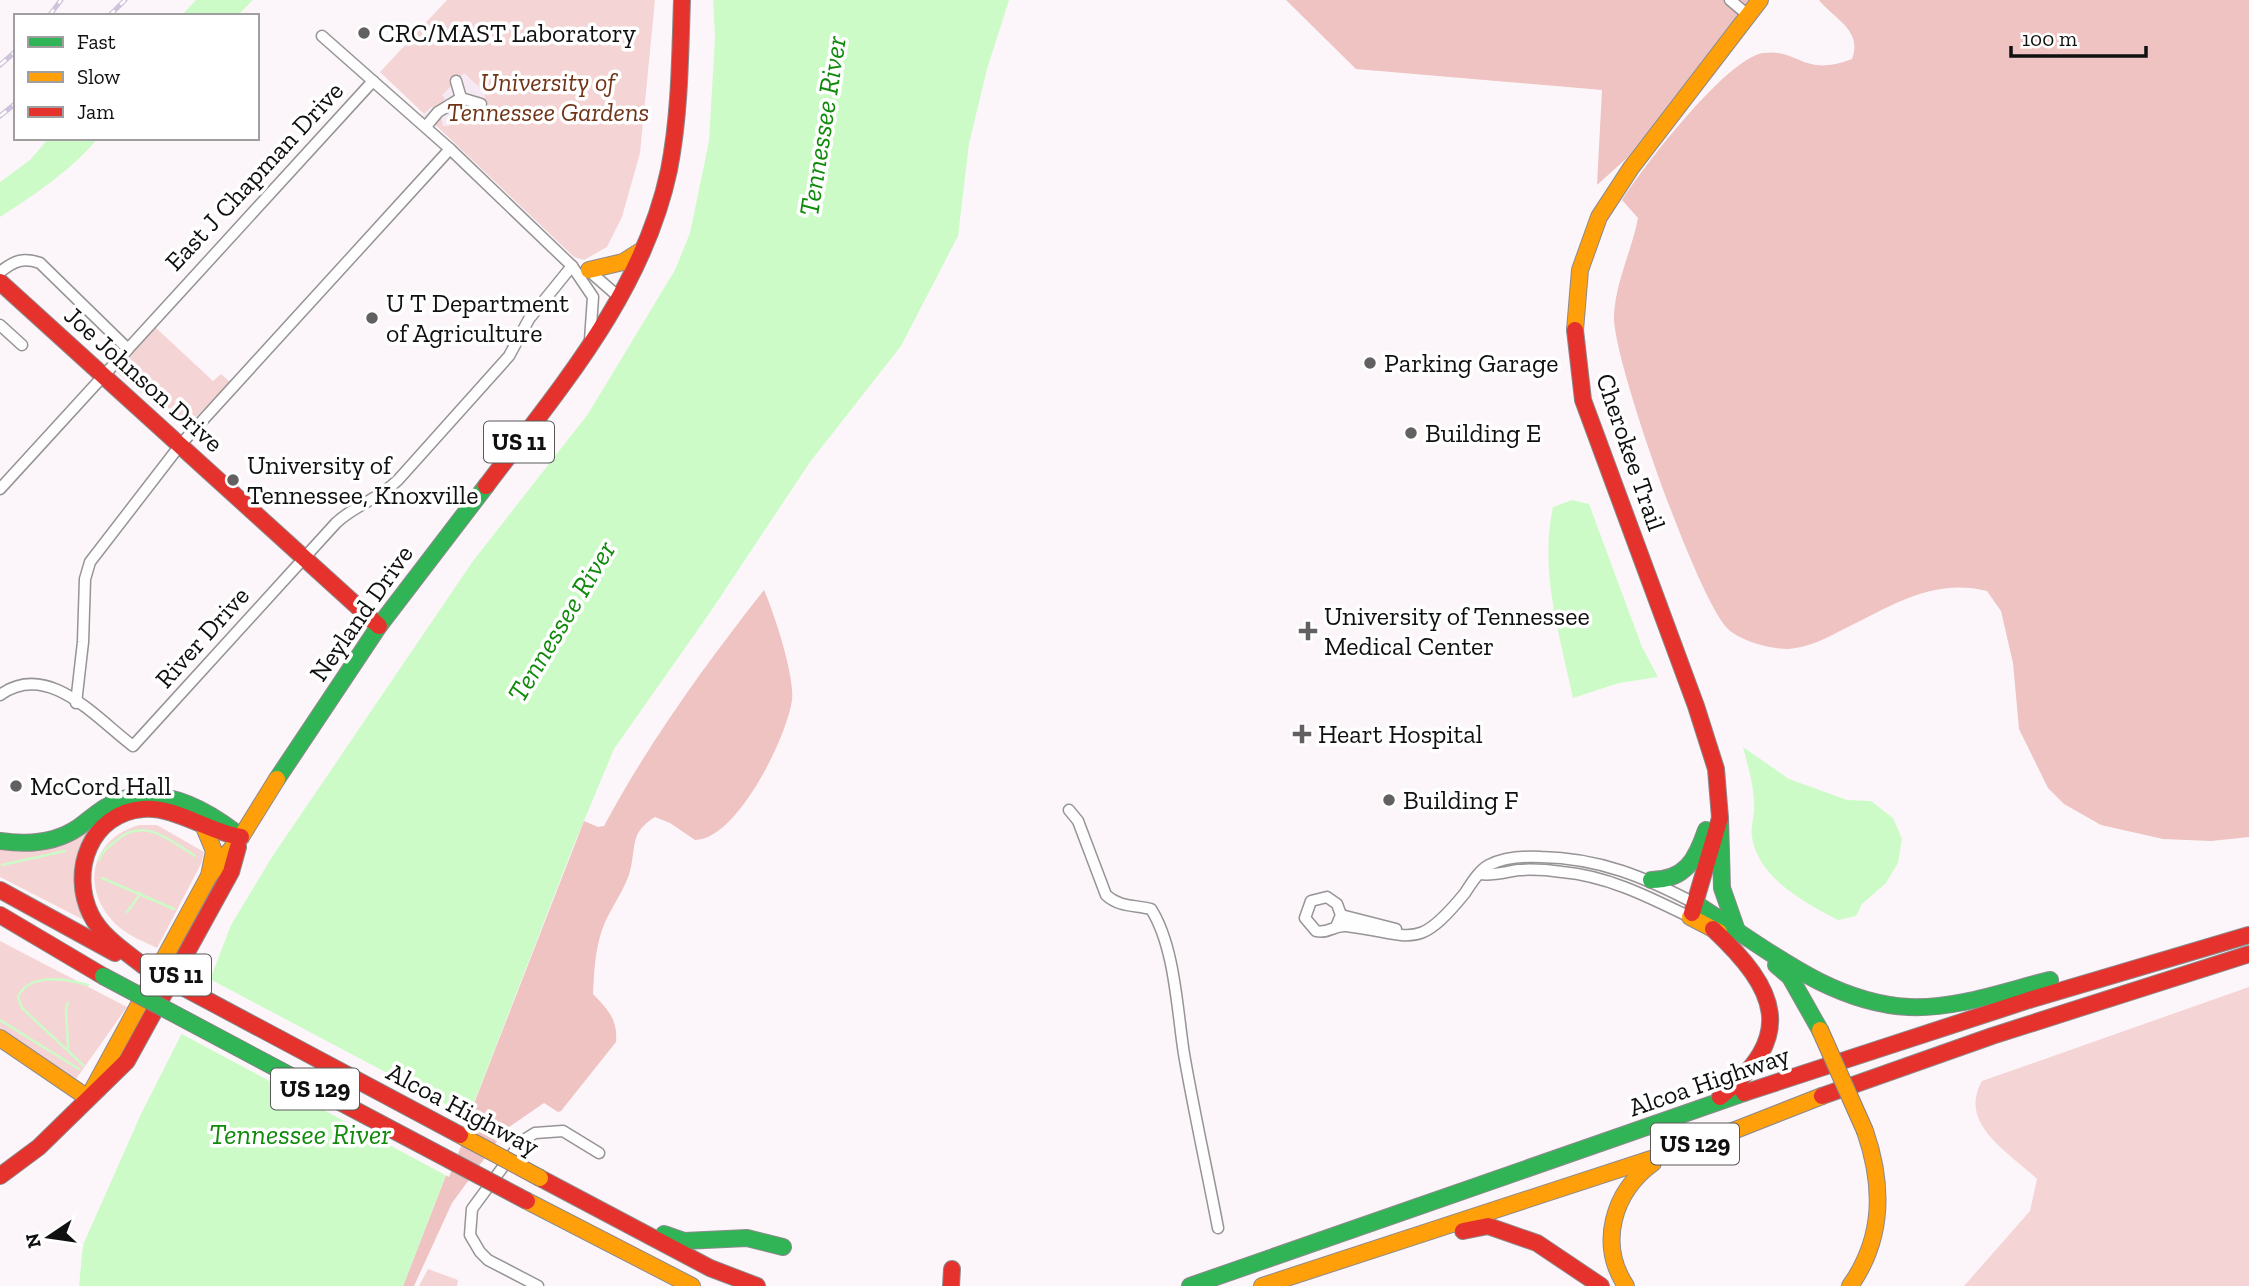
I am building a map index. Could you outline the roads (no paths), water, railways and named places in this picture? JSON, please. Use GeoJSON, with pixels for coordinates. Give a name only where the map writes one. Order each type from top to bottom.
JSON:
{"type":"FeatureCollection","features":[{"type":"Feature","properties":{"kind":"main road","name":"Neyland Drive"},"geometry":{"type":"LineString","coordinates":[[88,1098],[209,876],[241,837],[306,733],[379,626],[589,351],[620,298],[642,250],[668,173],[678,116],[682,0]]}},
{"type":"Feature","properties":{"kind":"main road","name":"Cherokee Trail"},"geometry":{"type":"LineString","coordinates":[[1693,911],[1720,818],[1716,769],[1696,706],[1583,400],[1577,372],[1574,321],[1585,252],[1599,219],[1630,169],[1760,0]]}},
{"type":"Feature","properties":{"kind":"main road"},"geometry":{"type":"LineString","coordinates":[[589,270],[623,262],[642,250]]}},
{"type":"Feature","properties":{"kind":"main road","name":"Joe Johnson Drive"},"geometry":{"type":"LineString","coordinates":[[0,282],[379,626]]}},
{"type":"Feature","properties":{"kind":"main road"},"geometry":{"type":"LineString","coordinates":[[1651,880],[1676,878],[1695,861],[1712,810],[1716,769]]}},
{"type":"Feature","properties":{"kind":"main road"},"geometry":{"type":"LineString","coordinates":[[0,841],[32,842],[59,837],[113,803],[153,795],[190,804],[222,821],[241,837]]}},
{"type":"Feature","properties":{"kind":"main road"},"geometry":{"type":"LineString","coordinates":[[117,949],[99,929],[84,900],[82,866],[92,840],[114,817],[138,809],[170,812],[204,828],[241,837]]}},
{"type":"Feature","properties":{"kind":"main road"},"geometry":{"type":"LineString","coordinates":[[1720,818],[1719,879],[1724,904],[1735,927],[1790,977],[1860,1133],[1875,1156],[1879,1217],[1861,1274],[1850,1286]]}},
{"type":"Feature","properties":{"kind":"main road"},"geometry":{"type":"LineString","coordinates":[[204,828],[215,849],[215,860],[209,876]]}},
{"type":"Feature","properties":{"kind":"main road","name":"Neyland Drive"},"geometry":{"type":"LineString","coordinates":[[0,1176],[39,1147],[107,1083],[141,1039],[231,872],[241,837]]}},
{"type":"Feature","properties":{"kind":"main road","name":"Alcoa Highway"},"geometry":{"type":"LineString","coordinates":[[0,890],[117,949],[145,967],[710,1268],[757,1286]]}},
{"type":"Feature","properties":{"kind":"main road"},"geometry":{"type":"LineString","coordinates":[[1693,911],[1735,927],[1794,968],[1823,983],[1884,1003],[1908,1007],[1964,1002],[2172,951],[2187,952]]}},
{"type":"Feature","properties":{"kind":"main road"},"geometry":{"type":"LineString","coordinates":[[1693,911],[1748,961],[1763,983],[1770,1007],[1769,1038],[1757,1066],[1733,1089],[1705,1107]]}},
{"type":"Feature","properties":{"kind":"main road","name":"Alcoa Highway"},"geometry":{"type":"LineString","coordinates":[[0,915],[44,938],[67,957],[692,1286]]}},
{"type":"Feature","properties":{"kind":"main road"},"geometry":{"type":"LineString","coordinates":[[1713,929],[1734,939],[1783,985],[1815,1033]]}},
{"type":"Feature","properties":{"kind":"main road"},"geometry":{"type":"LineString","coordinates":[[0,930],[67,957]]}},
{"type":"Feature","properties":{"kind":"main road","name":"Alcoa Highway"},"geometry":{"type":"LineString","coordinates":[[1180,1286],[1196,1284],[1427,1208],[1705,1107],[1981,1013],[2249,935]]}},
{"type":"Feature","properties":{"kind":"main road","name":"Alcoa Highway"},"geometry":{"type":"LineString","coordinates":[[1262,1286],[1675,1151],[1980,1041],[2249,954]]}},
{"type":"Feature","properties":{"kind":"main road"},"geometry":{"type":"LineString","coordinates":[[0,1038],[88,1098]]}},
{"type":"Feature","properties":{"kind":"main road"},"geometry":{"type":"LineString","coordinates":[[1834,1286],[1850,1267],[1867,1215],[1860,1133]]}},
{"type":"Feature","properties":{"kind":"main road"},"geometry":{"type":"LineString","coordinates":[[1626,1286],[1612,1252],[1611,1224],[1622,1192],[1642,1169],[1675,1151]]}},
{"type":"Feature","properties":{"kind":"main road"},"geometry":{"type":"LineString","coordinates":[[569,1193],[585,1194],[684,1241],[747,1238],[783,1247]]}},
{"type":"Feature","properties":{"kind":"main road"},"geometry":{"type":"LineString","coordinates":[[1289,1277],[1425,1238],[1488,1226],[1537,1244],[1601,1286]]}},
{"type":"Feature","properties":{"kind":"main road"},"geometry":{"type":"LineString","coordinates":[[950,1286],[952,1269]]}},
{"type":"Feature","properties":{"kind":"street"},"geometry":{"type":"LineString","coordinates":[[1730,0],[1749,16]]}},
{"type":"Feature","properties":{"kind":"street"},"geometry":{"type":"LineString","coordinates":[[322,36],[450,149],[572,266],[593,298],[589,351]]}},
{"type":"Feature","properties":{"kind":"street","name":"East J Chapman Drive"},"geometry":{"type":"LineString","coordinates":[[0,489],[373,81]]}},
{"type":"Feature","properties":{"kind":"street"},"geometry":{"type":"LineString","coordinates":[[456,81],[461,98]]}},
{"type":"Feature","properties":{"kind":"street"},"geometry":{"type":"LineString","coordinates":[[428,124],[438,112],[461,98],[481,104]]}},
{"type":"Feature","properties":{"kind":"street"},"geometry":{"type":"LineString","coordinates":[[76,703],[83,642],[85,579],[90,562],[181,444],[450,149]]}},
{"type":"Feature","properties":{"kind":"street"},"geometry":{"type":"LineString","coordinates":[[0,272],[14,261],[24,259],[40,264],[128,349]]}},
{"type":"Feature","properties":{"kind":"street"},"geometry":{"type":"LineString","coordinates":[[572,266],[589,270],[620,298]]}},
{"type":"Feature","properties":{"kind":"street","name":"River Drive"},"geometry":{"type":"LineString","coordinates":[[76,703],[133,746],[346,514],[382,495],[398,480],[509,356],[528,319],[572,266]]}},
{"type":"Feature","properties":{"kind":"street"},"geometry":{"type":"LineString","coordinates":[[0,325],[22,345]]}},
{"type":"Feature","properties":{"kind":"street"},"geometry":{"type":"LineString","coordinates":[[0,695],[13,686],[44,684],[63,691],[76,703]]}},
{"type":"Feature","properties":{"kind":"street"},"geometry":{"type":"LineString","coordinates":[[1069,810],[1077,821],[1106,895],[1113,902],[1151,909],[1161,927],[1178,997],[1184,1054],[1218,1228]]}},
{"type":"Feature","properties":{"kind":"street"},"geometry":{"type":"LineString","coordinates":[[1336,927],[1341,915],[1337,904],[1328,897],[1316,898],[1307,906],[1305,918],[1311,928],[1322,933],[1336,927],[1410,938],[1430,929],[1449,913],[1485,866],[1511,858],[1576,857],[1610,865],[1651,880],[1693,911]]}},
{"type":"Feature","properties":{"kind":"street"},"geometry":{"type":"LineString","coordinates":[[1480,874],[1489,876],[1520,870],[1563,872],[1604,880],[1693,911]]}},
{"type":"Feature","properties":{"kind":"street"},"geometry":{"type":"LineString","coordinates":[[1341,915],[1402,930],[1430,929]]}},
{"type":"Feature","properties":{"kind":"street"},"geometry":{"type":"LineString","coordinates":[[538,1286],[488,1260],[480,1252],[470,1235],[472,1209],[522,1141],[535,1133],[563,1131],[599,1153]]}},
{"type":"Feature","properties":{"kind":"water"},"geometry":{"type":"Polygon","coordinates":[[[196,0],[253,0],[239,14],[183,14],[196,0]]]}},
{"type":"Feature","properties":{"kind":"water","name":"Tennessee River"},"geometry":{"type":"Polygon","coordinates":[[[713,0],[1009,0],[987,69],[969,144],[958,236],[901,346],[810,462],[711,611],[614,749],[573,847],[403,1286],[79,1286],[83,1245],[141,1114],[213,972],[231,925],[272,857],[473,561],[588,414],[675,270],[690,233],[709,141],[715,37],[713,0]]]}},
{"type":"Feature","properties":{"kind":"water"},"geometry":{"type":"Polygon","coordinates":[[[47,140],[96,140],[65,171],[0,217],[0,182],[30,160],[47,140]]]}},
{"type":"Feature","properties":{"kind":"water"},"geometry":{"type":"Polygon","coordinates":[[[1572,500],[1589,504],[1642,647],[1658,677],[1619,683],[1573,698],[1557,627],[1548,555],[1553,507],[1572,500]]]}},
{"type":"Feature","properties":{"kind":"water"},"geometry":{"type":"Polygon","coordinates":[[[1743,747],[1789,779],[1847,800],[1871,801],[1893,818],[1902,839],[1898,863],[1886,883],[1862,904],[1856,916],[1838,920],[1825,913],[1785,888],[1763,865],[1752,837],[1754,798],[1743,747]]]}},
{"type":"Feature","properties":{"kind":"waterway"},"geometry":{"type":"LineString","coordinates":[[99,860],[117,840],[127,833],[137,831],[157,833],[195,856]]}},
{"type":"Feature","properties":{"kind":"waterway"},"geometry":{"type":"LineString","coordinates":[[2,865],[65,851]]}},
{"type":"Feature","properties":{"kind":"waterway"},"geometry":{"type":"LineString","coordinates":[[102,878],[174,909]]}},
{"type":"Feature","properties":{"kind":"waterway"},"geometry":{"type":"LineString","coordinates":[[127,912],[141,893]]}},
{"type":"Feature","properties":{"kind":"waterway"},"geometry":{"type":"LineString","coordinates":[[83,1065],[22,1008],[18,997],[23,989],[31,984],[49,979],[88,985]]}},
{"type":"Feature","properties":{"kind":"waterway"},"geometry":{"type":"LineString","coordinates":[[68,1003],[68,1048]]}},
{"type":"Feature","properties":{"kind":"waterway"},"geometry":{"type":"LineString","coordinates":[[0,1020],[79,1069]]}},
{"type":"Feature","properties":{"kind":"railway"},"geometry":{"type":"LineString","coordinates":[[50,14],[61,0]]}},
{"type":"Feature","properties":{"kind":"railway"},"geometry":{"type":"LineString","coordinates":[[111,14],[125,0]]}},
{"type":"Feature","properties":{"kind":"railway"},"geometry":{"type":"LineString","coordinates":[[0,65],[14,53]]}},
{"type":"Feature","properties":{"kind":"railway"},"geometry":{"type":"LineString","coordinates":[[0,116],[14,105]]}},
{"type":"Feature","properties":{"kind":"place","name":"CRC/MAST Laboratory"},"geometry":{"type":"Point","coordinates":[364,33]}},
{"type":"Feature","properties":{"kind":"place","name":"U T Department of Agriculture"},"geometry":{"type":"Point","coordinates":[372,318]}},
{"type":"Feature","properties":{"kind":"place","name":"Parking Garage"},"geometry":{"type":"Point","coordinates":[1370,363]}},
{"type":"Feature","properties":{"kind":"place","name":"Building E"},"geometry":{"type":"Point","coordinates":[1411,433]}},
{"type":"Feature","properties":{"kind":"place","name":"University of Tennessee, Knoxville"},"geometry":{"type":"Point","coordinates":[233,480]}},
{"type":"Feature","properties":{"kind":"place","name":"University of Tennessee Medical Center"},"geometry":{"type":"Point","coordinates":[1308,631]}},
{"type":"Feature","properties":{"kind":"place","name":"Heart Hospital"},"geometry":{"type":"Point","coordinates":[1302,734]}},
{"type":"Feature","properties":{"kind":"place","name":"McCord Hall"},"geometry":{"type":"Point","coordinates":[16,786]}},
{"type":"Feature","properties":{"kind":"place","name":"Building F"},"geometry":{"type":"Point","coordinates":[1389,800]}},
{"type":"Feature","properties":{"kind":"park label","name":"University of Tennessee Gardens"},"geometry":{"type":"Point","coordinates":[548,97]}}]}
